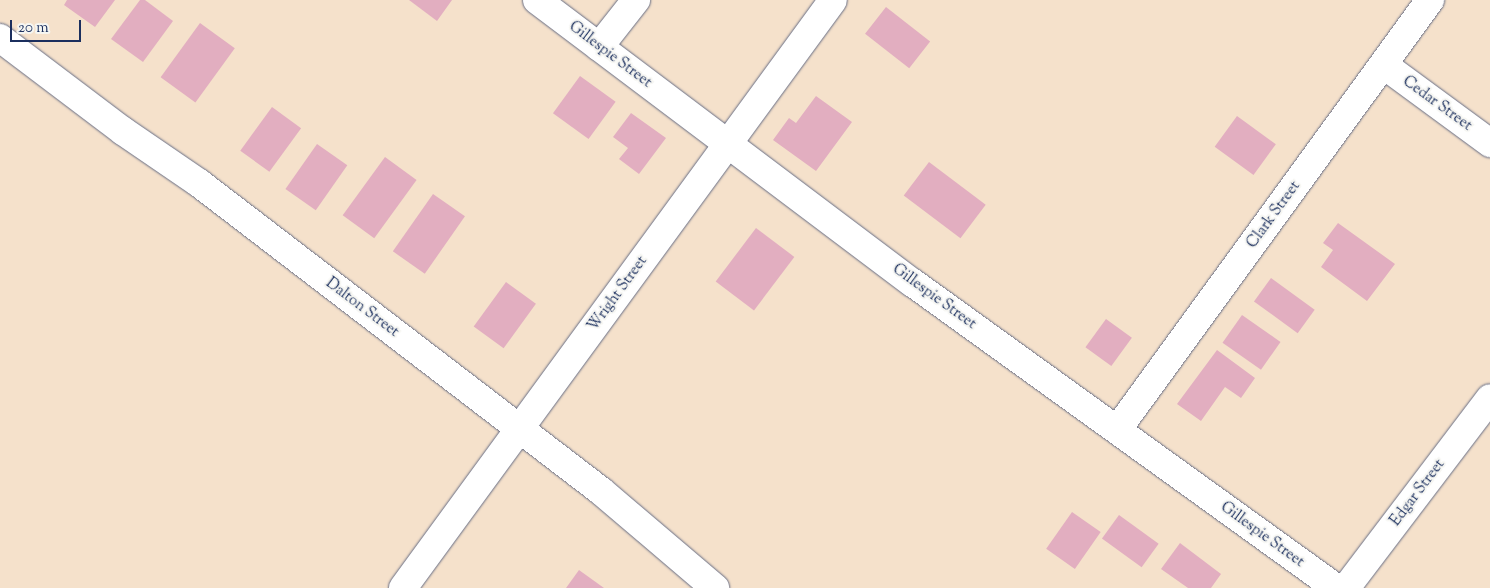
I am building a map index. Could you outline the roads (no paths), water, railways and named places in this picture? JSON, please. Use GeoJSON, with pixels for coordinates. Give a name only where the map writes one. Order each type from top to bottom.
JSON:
{"type":"FeatureCollection","features":[{"type":"Feature","properties":{"kind":"street","name":"Gillespie Street"},"geometry":{"type":"LineString","coordinates":[[537,0],[921,288],[1336,588]]}},
{"type":"Feature","properties":{"kind":"street"},"geometry":{"type":"LineString","coordinates":[[599,47],[636,0]]}},
{"type":"Feature","properties":{"kind":"street","name":"Wright Street"},"geometry":{"type":"LineString","coordinates":[[403,588],[833,0]]}},
{"type":"Feature","properties":{"kind":"street","name":"Clark Street"},"geometry":{"type":"LineString","coordinates":[[1117,430],[1430,0]]}},
{"type":"Feature","properties":{"kind":"street","name":"Dalton Street"},"geometry":{"type":"LineString","coordinates":[[0,38],[123,131],[199,183],[601,491],[716,588]]}},
{"type":"Feature","properties":{"kind":"street","name":"Cedar Street"},"geometry":{"type":"LineString","coordinates":[[1384,65],[1490,143]]}},
{"type":"Feature","properties":{"kind":"street","name":"Edgar Street"},"geometry":{"type":"LineString","coordinates":[[1346,588],[1490,398]]}}]}
